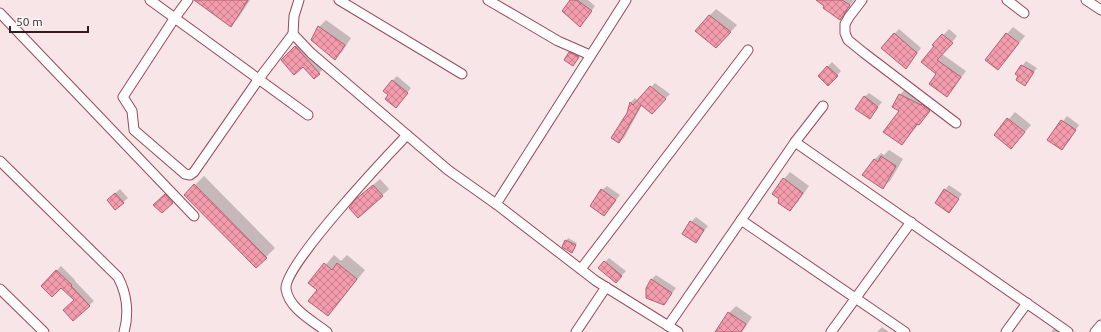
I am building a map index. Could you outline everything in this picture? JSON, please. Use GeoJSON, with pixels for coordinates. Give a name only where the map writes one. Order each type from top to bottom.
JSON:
{"type":"FeatureCollection","features":[{"type":"Feature","properties":{"kind":"street"},"geometry":{"type":"LineString","coordinates":[[150,0],[174,19],[308,115]]}},
{"type":"Feature","properties":{"kind":"street"},"geometry":{"type":"LineString","coordinates":[[188,0],[123,97],[132,111],[134,130],[184,174],[190,175],[194,172],[258,80],[293,34],[294,16],[299,0]]}},
{"type":"Feature","properties":{"kind":"street"},"geometry":{"type":"LineString","coordinates":[[339,0],[462,74]]}},
{"type":"Feature","properties":{"kind":"street"},"geometry":{"type":"LineString","coordinates":[[488,0],[558,41],[590,55]]}},
{"type":"Feature","properties":{"kind":"street"},"geometry":{"type":"LineString","coordinates":[[496,204],[626,0]]}},
{"type":"Feature","properties":{"kind":"street"},"geometry":{"type":"LineString","coordinates":[[862,0],[845,24],[844,33],[848,40],[956,123]]}},
{"type":"Feature","properties":{"kind":"street"},"geometry":{"type":"LineString","coordinates":[[1007,0],[1024,13]]}},
{"type":"Feature","properties":{"kind":"street"},"geometry":{"type":"LineString","coordinates":[[1086,0],[1101,10]]}},
{"type":"Feature","properties":{"kind":"street"},"geometry":{"type":"LineString","coordinates":[[0,13],[194,216]]}},
{"type":"Feature","properties":{"kind":"street"},"geometry":{"type":"LineString","coordinates":[[293,34],[311,53],[448,170],[496,204],[606,287],[678,332]]}},
{"type":"Feature","properties":{"kind":"street"},"geometry":{"type":"LineString","coordinates":[[581,269],[748,50]]}},
{"type":"Feature","properties":{"kind":"street"},"geometry":{"type":"LineString","coordinates":[[668,326],[795,142],[823,106]]}},
{"type":"Feature","properties":{"kind":"street"},"geometry":{"type":"LineString","coordinates":[[327,332],[293,305],[286,289],[286,283],[290,274],[340,208],[407,135]]}},
{"type":"Feature","properties":{"kind":"street"},"geometry":{"type":"LineString","coordinates":[[795,142],[1068,332]]}},
{"type":"Feature","properties":{"kind":"street"},"geometry":{"type":"LineString","coordinates":[[0,161],[118,277],[123,286],[126,304],[126,326],[124,332]]}},
{"type":"Feature","properties":{"kind":"street"},"geometry":{"type":"LineString","coordinates":[[741,220],[905,332]]}},
{"type":"Feature","properties":{"kind":"street"},"geometry":{"type":"LineString","coordinates":[[831,332],[910,222]]}},
{"type":"Feature","properties":{"kind":"street"},"geometry":{"type":"LineString","coordinates":[[576,332],[606,287]]}},
{"type":"Feature","properties":{"kind":"street"},"geometry":{"type":"LineString","coordinates":[[0,289],[44,332]]}},
{"type":"Feature","properties":{"kind":"street"},"geometry":{"type":"LineString","coordinates":[[1006,332],[1027,303]]}},
{"type":"Feature","properties":{"kind":"street"},"geometry":{"type":"LineString","coordinates":[[1095,332],[1101,325]]}},
{"type":"Feature","properties":{"kind":"building"},"geometry":{"type":"Polygon","coordinates":[[[194,0],[248,0],[231,27],[194,0]]]}},
{"type":"Feature","properties":{"kind":"building"},"geometry":{"type":"Polygon","coordinates":[[[570,0],[577,0],[592,11],[580,27],[562,11],[570,0]]]}},
{"type":"Feature","properties":{"kind":"building"},"geometry":{"type":"Polygon","coordinates":[[[816,0],[842,0],[850,5],[840,20],[823,8],[824,6],[816,0]]]}},
{"type":"Feature","properties":{"kind":"building"},"geometry":{"type":"Polygon","coordinates":[[[709,15],[731,32],[716,48],[695,31],[709,15]]]}},
{"type":"Feature","properties":{"kind":"building"},"geometry":{"type":"Polygon","coordinates":[[[318,26],[345,45],[335,60],[311,40],[318,26]]]}},
{"type":"Feature","properties":{"kind":"building"},"geometry":{"type":"Polygon","coordinates":[[[894,33],[917,53],[906,69],[881,48],[894,33]]]}},
{"type":"Feature","properties":{"kind":"building"},"geometry":{"type":"Polygon","coordinates":[[[1006,33],[1019,43],[998,70],[985,60],[1006,33]]]}},
{"type":"Feature","properties":{"kind":"building"},"geometry":{"type":"Polygon","coordinates":[[[942,34],[953,43],[937,60],[961,77],[947,97],[929,84],[936,74],[921,62],[934,46],[932,45],[942,34]]]}},
{"type":"Feature","properties":{"kind":"building"},"geometry":{"type":"Polygon","coordinates":[[[295,46],[320,74],[314,79],[303,67],[294,75],[281,60],[295,46]]]}},
{"type":"Feature","properties":{"kind":"building"},"geometry":{"type":"Polygon","coordinates":[[[569,52],[579,57],[573,66],[564,60],[569,52]]]}},
{"type":"Feature","properties":{"kind":"building"},"geometry":{"type":"Polygon","coordinates":[[[1021,65],[1034,72],[1025,86],[1016,80],[1018,76],[1015,74],[1021,65]]]}},
{"type":"Feature","properties":{"kind":"building"},"geometry":{"type":"Polygon","coordinates":[[[827,66],[838,76],[828,86],[818,76],[827,66]]]}},
{"type":"Feature","properties":{"kind":"building"},"geometry":{"type":"Polygon","coordinates":[[[392,80],[408,93],[396,108],[385,99],[388,95],[383,91],[392,80]]]}},
{"type":"Feature","properties":{"kind":"building"},"geometry":{"type":"Polygon","coordinates":[[[650,86],[666,99],[652,114],[641,105],[619,143],[611,138],[627,113],[630,102],[633,105],[650,86]]]}},
{"type":"Feature","properties":{"kind":"building"},"geometry":{"type":"Polygon","coordinates":[[[899,94],[921,105],[922,104],[930,111],[919,125],[917,124],[902,145],[883,132],[899,111],[892,107],[899,94]]]}},
{"type":"Feature","properties":{"kind":"building"},"geometry":{"type":"Polygon","coordinates":[[[864,96],[878,107],[870,119],[855,109],[864,96]]]}},
{"type":"Feature","properties":{"kind":"building"},"geometry":{"type":"Polygon","coordinates":[[[1007,118],[1025,132],[1011,149],[994,135],[1007,118]]]}},
{"type":"Feature","properties":{"kind":"building"},"geometry":{"type":"Polygon","coordinates":[[[1061,120],[1076,130],[1062,150],[1047,140],[1061,120]]]}},
{"type":"Feature","properties":{"kind":"building"},"geometry":{"type":"Polygon","coordinates":[[[881,156],[896,166],[883,189],[862,175],[874,159],[878,162],[881,156]]]}},
{"type":"Feature","properties":{"kind":"building"},"geometry":{"type":"Polygon","coordinates":[[[783,178],[803,193],[790,211],[778,203],[779,199],[772,194],[783,178]]]}},
{"type":"Feature","properties":{"kind":"building"},"geometry":{"type":"Polygon","coordinates":[[[194,184],[267,258],[256,268],[184,195],[194,184]]]}},
{"type":"Feature","properties":{"kind":"building"},"geometry":{"type":"Polygon","coordinates":[[[373,185],[383,196],[358,218],[349,208],[356,199],[373,185]]]}},
{"type":"Feature","properties":{"kind":"building"},"geometry":{"type":"Polygon","coordinates":[[[601,189],[616,200],[604,216],[590,206],[601,189]]]}},
{"type":"Feature","properties":{"kind":"building"},"geometry":{"type":"Polygon","coordinates":[[[944,189],[959,199],[949,213],[935,203],[944,189]]]}},
{"type":"Feature","properties":{"kind":"building"},"geometry":{"type":"Polygon","coordinates":[[[115,193],[124,203],[115,210],[107,200],[115,193]]]}},
{"type":"Feature","properties":{"kind":"building"},"geometry":{"type":"Polygon","coordinates":[[[165,194],[173,203],[162,213],[153,205],[165,194]]]}},
{"type":"Feature","properties":{"kind":"building"},"geometry":{"type":"Polygon","coordinates":[[[690,221],[704,230],[696,243],[682,234],[690,221]]]}},
{"type":"Feature","properties":{"kind":"building"},"geometry":{"type":"Polygon","coordinates":[[[565,240],[576,245],[572,253],[562,247],[565,240]]]}},
{"type":"Feature","properties":{"kind":"building"},"geometry":{"type":"Polygon","coordinates":[[[604,261],[622,276],[616,283],[598,268],[604,261]]]}},
{"type":"Feature","properties":{"kind":"building"},"geometry":{"type":"Polygon","coordinates":[[[324,263],[332,270],[337,263],[357,279],[328,316],[308,301],[317,290],[308,283],[324,263]]]}},
{"type":"Feature","properties":{"kind":"building"},"geometry":{"type":"Polygon","coordinates":[[[56,270],[72,285],[71,286],[90,306],[73,321],[63,310],[74,300],[61,288],[52,297],[41,286],[56,270]]]}},
{"type":"Feature","properties":{"kind":"building"},"geometry":{"type":"Polygon","coordinates":[[[651,279],[672,293],[664,305],[646,298],[646,288],[651,279]]]}},
{"type":"Feature","properties":{"kind":"building"},"geometry":{"type":"Polygon","coordinates":[[[728,312],[746,324],[741,332],[715,332],[728,312]]]}}]}
